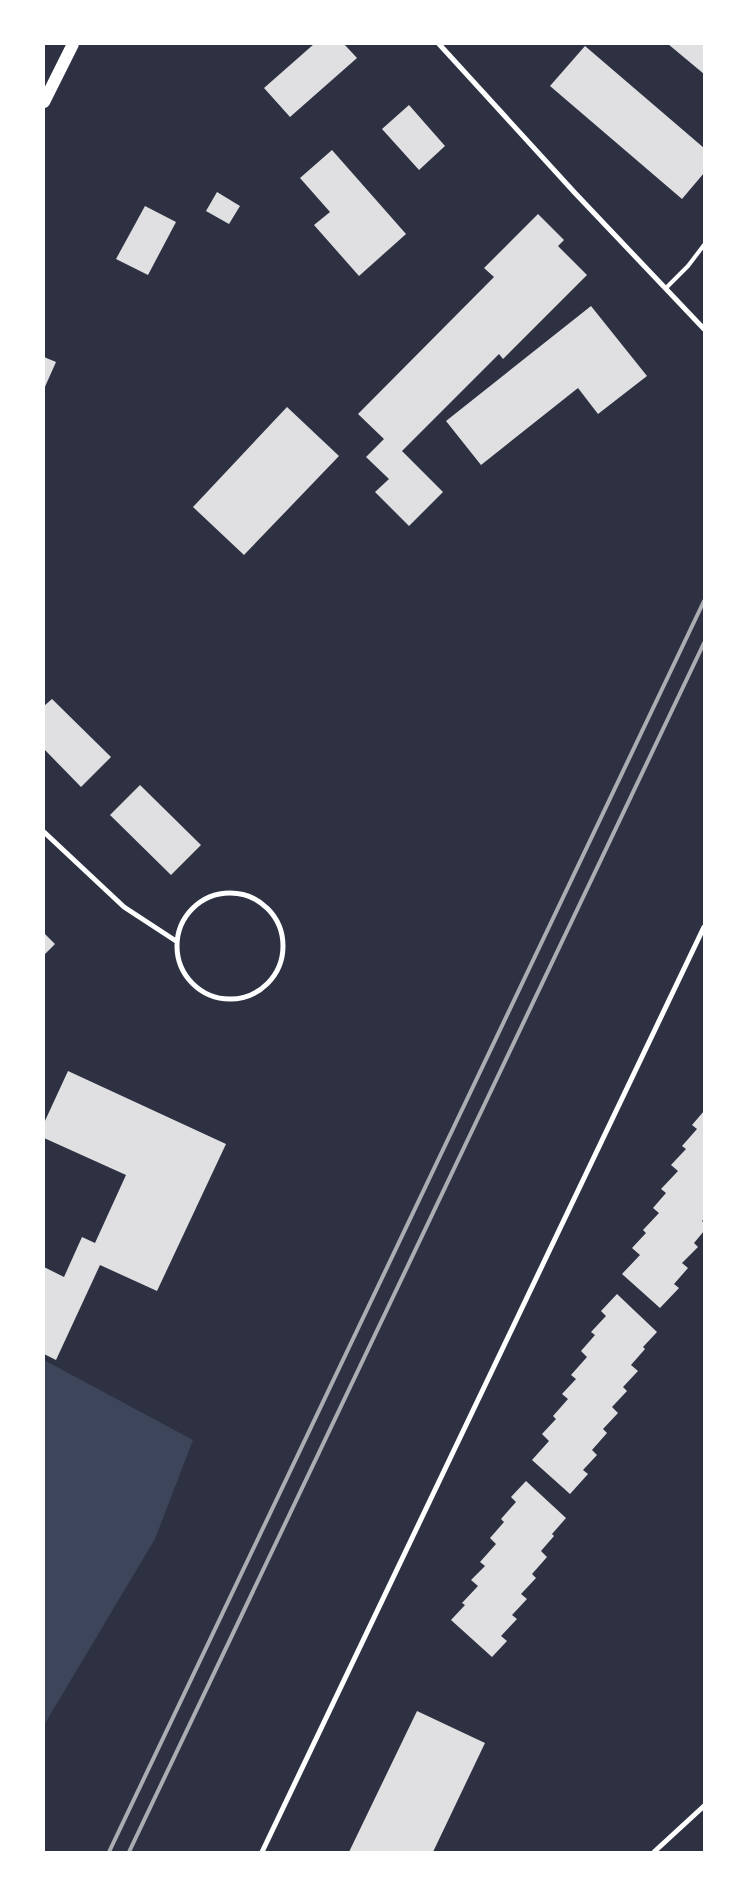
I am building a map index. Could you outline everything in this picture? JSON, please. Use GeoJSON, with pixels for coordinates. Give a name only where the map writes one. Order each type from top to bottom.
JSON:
{"type":"FeatureCollection","features":[{"type":"Feature","properties":{"kind":"main road"},"geometry":{"type":"LineString","coordinates":[[44,102],[73,44]]}},
{"type":"Feature","properties":{"kind":"street"},"geometry":{"type":"LineString","coordinates":[[439,44],[575,193],[704,329]]}},
{"type":"Feature","properties":{"kind":"street"},"geometry":{"type":"LineString","coordinates":[[44,832],[124,907],[176,941]]}},
{"type":"Feature","properties":{"kind":"street"},"geometry":{"type":"LineString","coordinates":[[223,892],[241,893],[257,900],[271,912],[280,927],[283,945],[281,962],[272,978],[259,990],[244,997],[227,999],[210,995],[196,987],[184,974],[178,958],[176,941],[181,924],[191,909],[205,898],[223,892]]}},
{"type":"Feature","properties":{"kind":"street"},"geometry":{"type":"LineString","coordinates":[[262,1852],[704,927]]}},
{"type":"Feature","properties":{"kind":"street"},"geometry":{"type":"LineString","coordinates":[[654,1852],[704,1806]]}},
{"type":"Feature","properties":{"kind":"lane"},"geometry":{"type":"LineString","coordinates":[[666,288],[688,266],[704,245]]}},
{"type":"Feature","properties":{"kind":"shaded area"},"geometry":{"type":"Polygon","coordinates":[[[44,1360],[193,1440],[155,1539],[44,1725],[44,1360]]]}},
{"type":"Feature","properties":{"kind":"building"},"geometry":{"type":"Polygon","coordinates":[[[314,44],[344,44],[357,58],[290,117],[264,88],[314,44]]]}},
{"type":"Feature","properties":{"kind":"building"},"geometry":{"type":"Polygon","coordinates":[[[668,44],[704,44],[704,74],[668,44]]]}},
{"type":"Feature","properties":{"kind":"building"},"geometry":{"type":"Polygon","coordinates":[[[585,46],[704,148],[704,173],[682,199],[550,86],[585,46]]]}},
{"type":"Feature","properties":{"kind":"building"},"geometry":{"type":"Polygon","coordinates":[[[409,105],[445,146],[419,170],[382,129],[409,105]]]}},
{"type":"Feature","properties":{"kind":"building"},"geometry":{"type":"Polygon","coordinates":[[[332,150],[406,234],[359,276],[314,225],[330,212],[300,178],[332,150]]]}},
{"type":"Feature","properties":{"kind":"building"},"geometry":{"type":"Polygon","coordinates":[[[217,192],[240,206],[229,224],[206,211],[217,192]]]}},
{"type":"Feature","properties":{"kind":"building"},"geometry":{"type":"Polygon","coordinates":[[[145,206],[176,222],[148,275],[116,259],[145,206]]]}},
{"type":"Feature","properties":{"kind":"building"},"geometry":{"type":"Polygon","coordinates":[[[538,214],[564,240],[558,246],[587,275],[503,359],[499,354],[402,451],[443,492],[409,526],[375,492],[389,479],[366,457],[384,439],[358,414],[494,277],[484,268],[538,214]]]}},
{"type":"Feature","properties":{"kind":"building"},"geometry":{"type":"Polygon","coordinates":[[[591,306],[647,376],[598,414],[578,388],[481,465],[446,421],[591,306]]]}},
{"type":"Feature","properties":{"kind":"building"},"geometry":{"type":"Polygon","coordinates":[[[44,357],[56,362],[44,389],[44,357]]]}},
{"type":"Feature","properties":{"kind":"building"},"geometry":{"type":"Polygon","coordinates":[[[287,407],[339,456],[244,555],[193,507],[287,407]]]}},
{"type":"Feature","properties":{"kind":"building"},"geometry":{"type":"Polygon","coordinates":[[[52,699],[111,757],[81,787],[44,749],[44,706],[52,699]]]}},
{"type":"Feature","properties":{"kind":"building"},"geometry":{"type":"Polygon","coordinates":[[[140,785],[201,845],[171,875],[110,815],[140,785]]]}},
{"type":"Feature","properties":{"kind":"building"},"geometry":{"type":"Polygon","coordinates":[[[44,933],[55,944],[44,955],[44,933]]]}},
{"type":"Feature","properties":{"kind":"building"},"geometry":{"type":"Polygon","coordinates":[[[68,1071],[226,1144],[157,1291],[100,1265],[56,1360],[44,1354],[44,1267],[64,1277],[82,1237],[95,1243],[126,1175],[44,1138],[44,1123],[68,1071]]]}},
{"type":"Feature","properties":{"kind":"building"},"geometry":{"type":"Polygon","coordinates":[[[704,1111],[704,1219],[702,1221],[704,1223],[704,1231],[694,1243],[698,1247],[682,1263],[688,1268],[674,1284],[679,1288],[660,1308],[622,1274],[640,1255],[632,1248],[646,1233],[643,1230],[659,1213],[653,1208],[666,1193],[661,1189],[678,1171],[671,1165],[686,1149],[682,1146],[697,1129],[692,1125],[704,1111]]]}},
{"type":"Feature","properties":{"kind":"building"},"geometry":{"type":"Polygon","coordinates":[[[617,1294],[657,1332],[643,1347],[645,1349],[631,1365],[638,1371],[623,1387],[627,1391],[612,1407],[618,1413],[603,1429],[607,1433],[592,1450],[597,1455],[583,1470],[588,1474],[570,1494],[532,1460],[549,1441],[542,1434],[556,1419],[553,1416],[568,1399],[562,1394],[576,1379],[571,1375],[587,1357],[581,1351],[595,1335],[591,1332],[606,1316],[601,1311],[617,1294]]]}},
{"type":"Feature","properties":{"kind":"building"},"geometry":{"type":"Polygon","coordinates":[[[526,1481],[566,1518],[541,1551],[547,1557],[532,1574],[536,1578],[521,1594],[527,1599],[512,1615],[517,1619],[501,1636],[507,1641],[492,1657],[451,1620],[465,1605],[462,1603],[478,1586],[471,1580],[485,1566],[480,1562],[496,1544],[490,1538],[504,1522],[501,1519],[516,1502],[511,1497],[526,1481]]]}},
{"type":"Feature","properties":{"kind":"building"},"geometry":{"type":"Polygon","coordinates":[[[417,1711],[485,1743],[433,1852],[349,1852],[417,1711]]]}},
{"type":"Feature","properties":{"kind":"railway"},"geometry":{"type":"LineString","coordinates":[[109,1852],[704,601]]}},
{"type":"Feature","properties":{"kind":"railway"},"geometry":{"type":"LineString","coordinates":[[129,1852],[704,643]]}}]}
